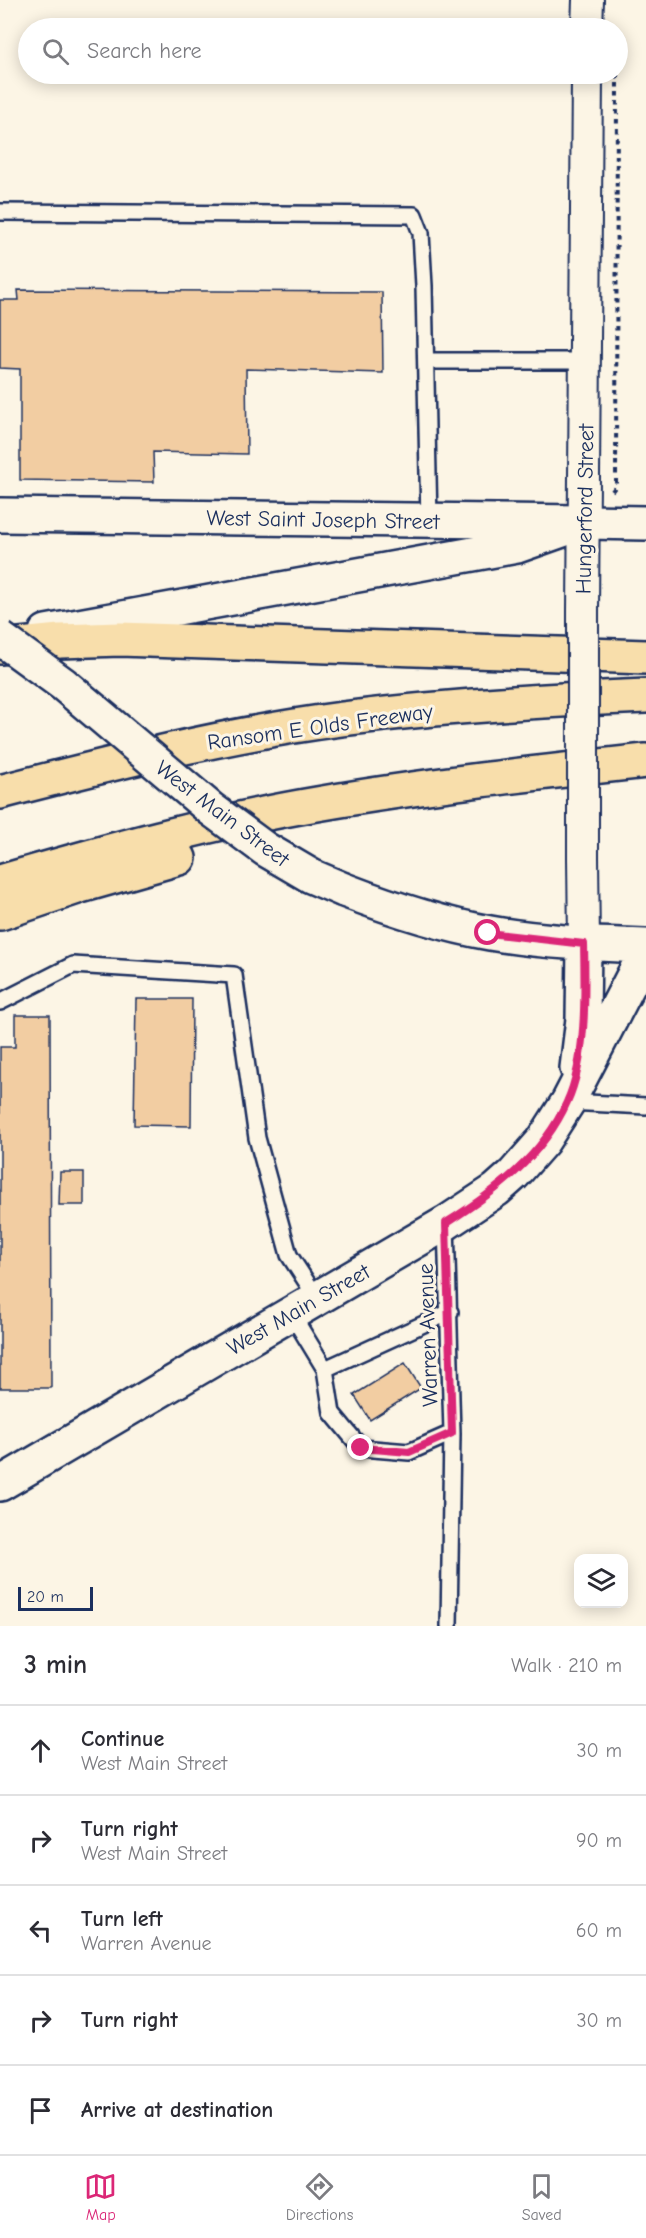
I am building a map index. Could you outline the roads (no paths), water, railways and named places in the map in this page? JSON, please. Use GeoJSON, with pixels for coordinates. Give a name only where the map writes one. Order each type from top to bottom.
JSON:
{"type":"FeatureCollection","features":[{"type":"Feature","properties":{"kind":"highway"},"geometry":{"type":"LineString","coordinates":[[0,647],[60,641],[131,639],[646,657]]}},
{"type":"Feature","properties":{"kind":"highway","name":"Ransom E Olds Freeway"},"geometry":{"type":"LineString","coordinates":[[0,792],[203,743],[342,719],[532,701],[646,696]]}},
{"type":"Feature","properties":{"kind":"highway"},"geometry":{"type":"LineString","coordinates":[[0,882],[247,818],[398,791],[646,761]]}},
{"type":"Feature","properties":{"kind":"highway"},"geometry":{"type":"LineString","coordinates":[[0,913],[66,890],[142,868],[504,778]]}},
{"type":"Feature","properties":{"kind":"street"},"geometry":{"type":"LineString","coordinates":[[587,18],[588,0]]}},
{"type":"Feature","properties":{"kind":"street","name":"Hungerford Street"},"geometry":{"type":"LineString","coordinates":[[584,944],[583,612],[587,84]]}},
{"type":"Feature","properties":{"kind":"street","name":"West Saint Joseph Street"},"geometry":{"type":"LineString","coordinates":[[0,515],[646,523]]}},
{"type":"Feature","properties":{"kind":"street"},"geometry":{"type":"LineString","coordinates":[[0,640],[517,546],[585,522]]}},
{"type":"Feature","properties":{"kind":"street","name":"West Main Street"},"geometry":{"type":"LineString","coordinates":[[0,640],[63,684],[211,809],[287,863],[344,890],[416,915],[466,928],[520,938],[584,944],[646,946]]}},
{"type":"Feature","properties":{"kind":"street","name":"West Main Street"},"geometry":{"type":"LineString","coordinates":[[568,1102],[574,1084],[581,1040],[584,944]]}},
{"type":"Feature","properties":{"kind":"street","name":"West Main Street"},"geometry":{"type":"LineString","coordinates":[[0,1484],[446,1223],[483,1199],[514,1174],[543,1141],[568,1102],[638,967],[646,960]]}},
{"type":"Feature","properties":{"kind":"lane"},"geometry":{"type":"LineString","coordinates":[[0,212],[414,215],[421,233],[429,521]]}},
{"type":"Feature","properties":{"kind":"lane"},"geometry":{"type":"LineString","coordinates":[[426,362],[585,361]]}},
{"type":"Feature","properties":{"kind":"lane"},"geometry":{"type":"LineString","coordinates":[[0,1002],[73,965],[234,975],[257,1138],[289,1255],[325,1369],[332,1413],[361,1448],[409,1452],[452,1433]]}},
{"type":"Feature","properties":{"kind":"lane"},"geometry":{"type":"LineString","coordinates":[[568,1102],[646,1107]]}},
{"type":"Feature","properties":{"kind":"lane","name":"Warren Avenue"},"geometry":{"type":"LineString","coordinates":[[446,1223],[452,1433],[449,1626]]}},
{"type":"Feature","properties":{"kind":"lane"},"geometry":{"type":"LineString","coordinates":[[325,1369],[450,1312]]}}]}
